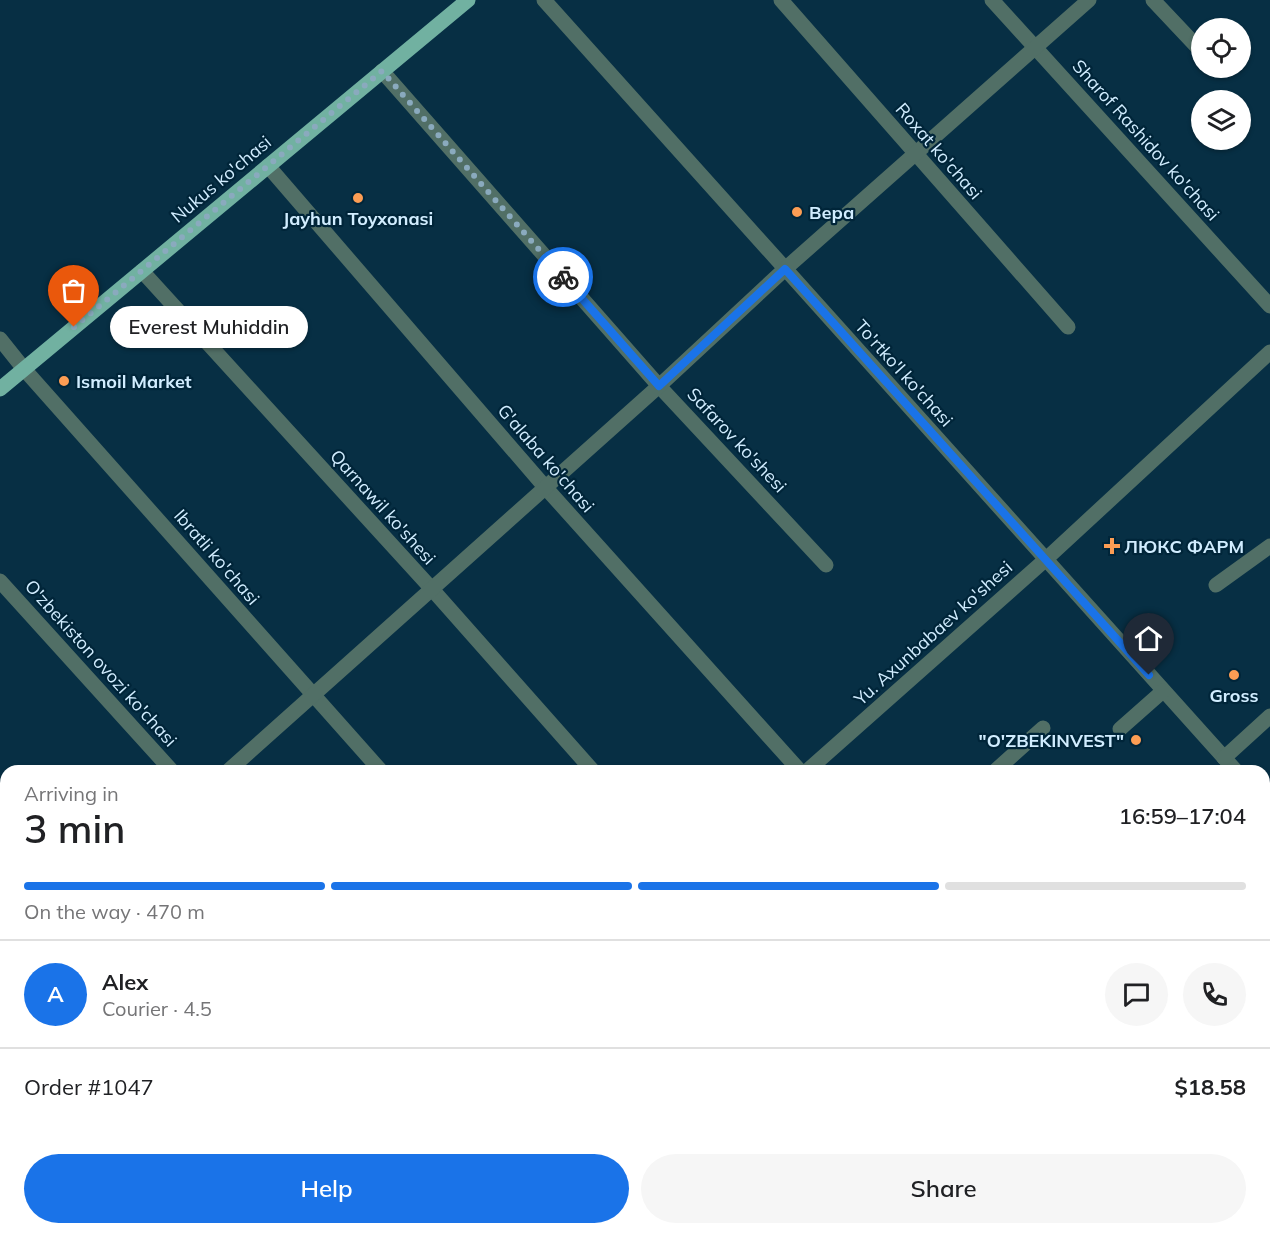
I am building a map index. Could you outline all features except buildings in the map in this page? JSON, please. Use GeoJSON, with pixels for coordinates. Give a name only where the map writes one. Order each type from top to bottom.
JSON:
{"type":"FeatureCollection","features":[{"type":"Feature","properties":{"kind":"main road","name":"Nukus ko'chasi"},"geometry":{"type":"LineString","coordinates":[[0,388],[468,0]]}},
{"type":"Feature","properties":{"kind":"street","name":"To'rtko'l ko'chasi"},"geometry":{"type":"LineString","coordinates":[[544,0],[1230,765]]}},
{"type":"Feature","properties":{"kind":"street","name":"Roxat ko'chasi"},"geometry":{"type":"LineString","coordinates":[[781,0],[1068,327]]}},
{"type":"Feature","properties":{"kind":"street","name":"Sharof Rashidov ko'chasi"},"geometry":{"type":"LineString","coordinates":[[992,0],[1270,306]]}},
{"type":"Feature","properties":{"kind":"street"},"geometry":{"type":"LineString","coordinates":[[1153,0],[1191,40]]}},
{"type":"Feature","properties":{"kind":"street"},"geometry":{"type":"LineString","coordinates":[[235,765],[659,386],[785,269],[1087,1]]}},
{"type":"Feature","properties":{"kind":"street","name":"Safarov ko'shesi"},"geometry":{"type":"LineString","coordinates":[[382,71],[659,386],[826,565]]}},
{"type":"Feature","properties":{"kind":"street","name":"G'alaba ko'chasi"},"geometry":{"type":"LineString","coordinates":[[268,166],[545,487],[795,765]]}},
{"type":"Feature","properties":{"kind":"street","name":"Qarnawil ko'shesi"},"geometry":{"type":"LineString","coordinates":[[142,271],[589,765]]}},
{"type":"Feature","properties":{"kind":"street","name":"Ibratli ko'chasi"},"geometry":{"type":"LineString","coordinates":[[0,339],[24,369],[376,765]]}},
{"type":"Feature","properties":{"kind":"street","name":"Yu. Axunbabaev ko'shesi"},"geometry":{"type":"LineString","coordinates":[[814,765],[1045,560],[1270,352]]}},
{"type":"Feature","properties":{"kind":"street"},"geometry":{"type":"LineString","coordinates":[[1216,585],[1270,546]]}},
{"type":"Feature","properties":{"kind":"street","name":"O'zbekiston ovozi ko'chasi"},"geometry":{"type":"LineString","coordinates":[[0,581],[167,765]]}},
{"type":"Feature","properties":{"kind":"street"},"geometry":{"type":"LineString","coordinates":[[1119,729],[1163,691]]}},
{"type":"Feature","properties":{"kind":"street"},"geometry":{"type":"LineString","coordinates":[[1224,758],[1270,716]]}},
{"type":"Feature","properties":{"kind":"street"},"geometry":{"type":"LineString","coordinates":[[1003,765],[1043,728]]}},
{"type":"Feature","properties":{"kind":"way so far"},"geometry":{"type":"LineString","coordinates":[[74,327],[382,71],[563,277]]}},
{"type":"Feature","properties":{"kind":"place","name":"Jayhun Toyxonasi"},"geometry":{"type":"Point","coordinates":[358,198]}},
{"type":"Feature","properties":{"kind":"place","name":"Вера"},"geometry":{"type":"Point","coordinates":[797,212]}},
{"type":"Feature","properties":{"kind":"place","name":"Everest Muhiddin"},"geometry":{"type":"Point","coordinates":[74,327]}},
{"type":"Feature","properties":{"kind":"place","name":"Ismoil Market"},"geometry":{"type":"Point","coordinates":[64,381]}},
{"type":"Feature","properties":{"kind":"place","name":"ЛЮКС ФАРМ"},"geometry":{"type":"Point","coordinates":[1112,546]}},
{"type":"Feature","properties":{"kind":"place","name":"Gross"},"geometry":{"type":"Point","coordinates":[1234,675]}},
{"type":"Feature","properties":{"kind":"place","name":"\"O'ZBEKINVEST\""},"geometry":{"type":"Point","coordinates":[1136,740]}},
{"type":"Feature","properties":{"kind":"route"},"geometry":{"type":"LineString","coordinates":[[563,277],[659,386],[785,269],[1149,675]]}}]}
